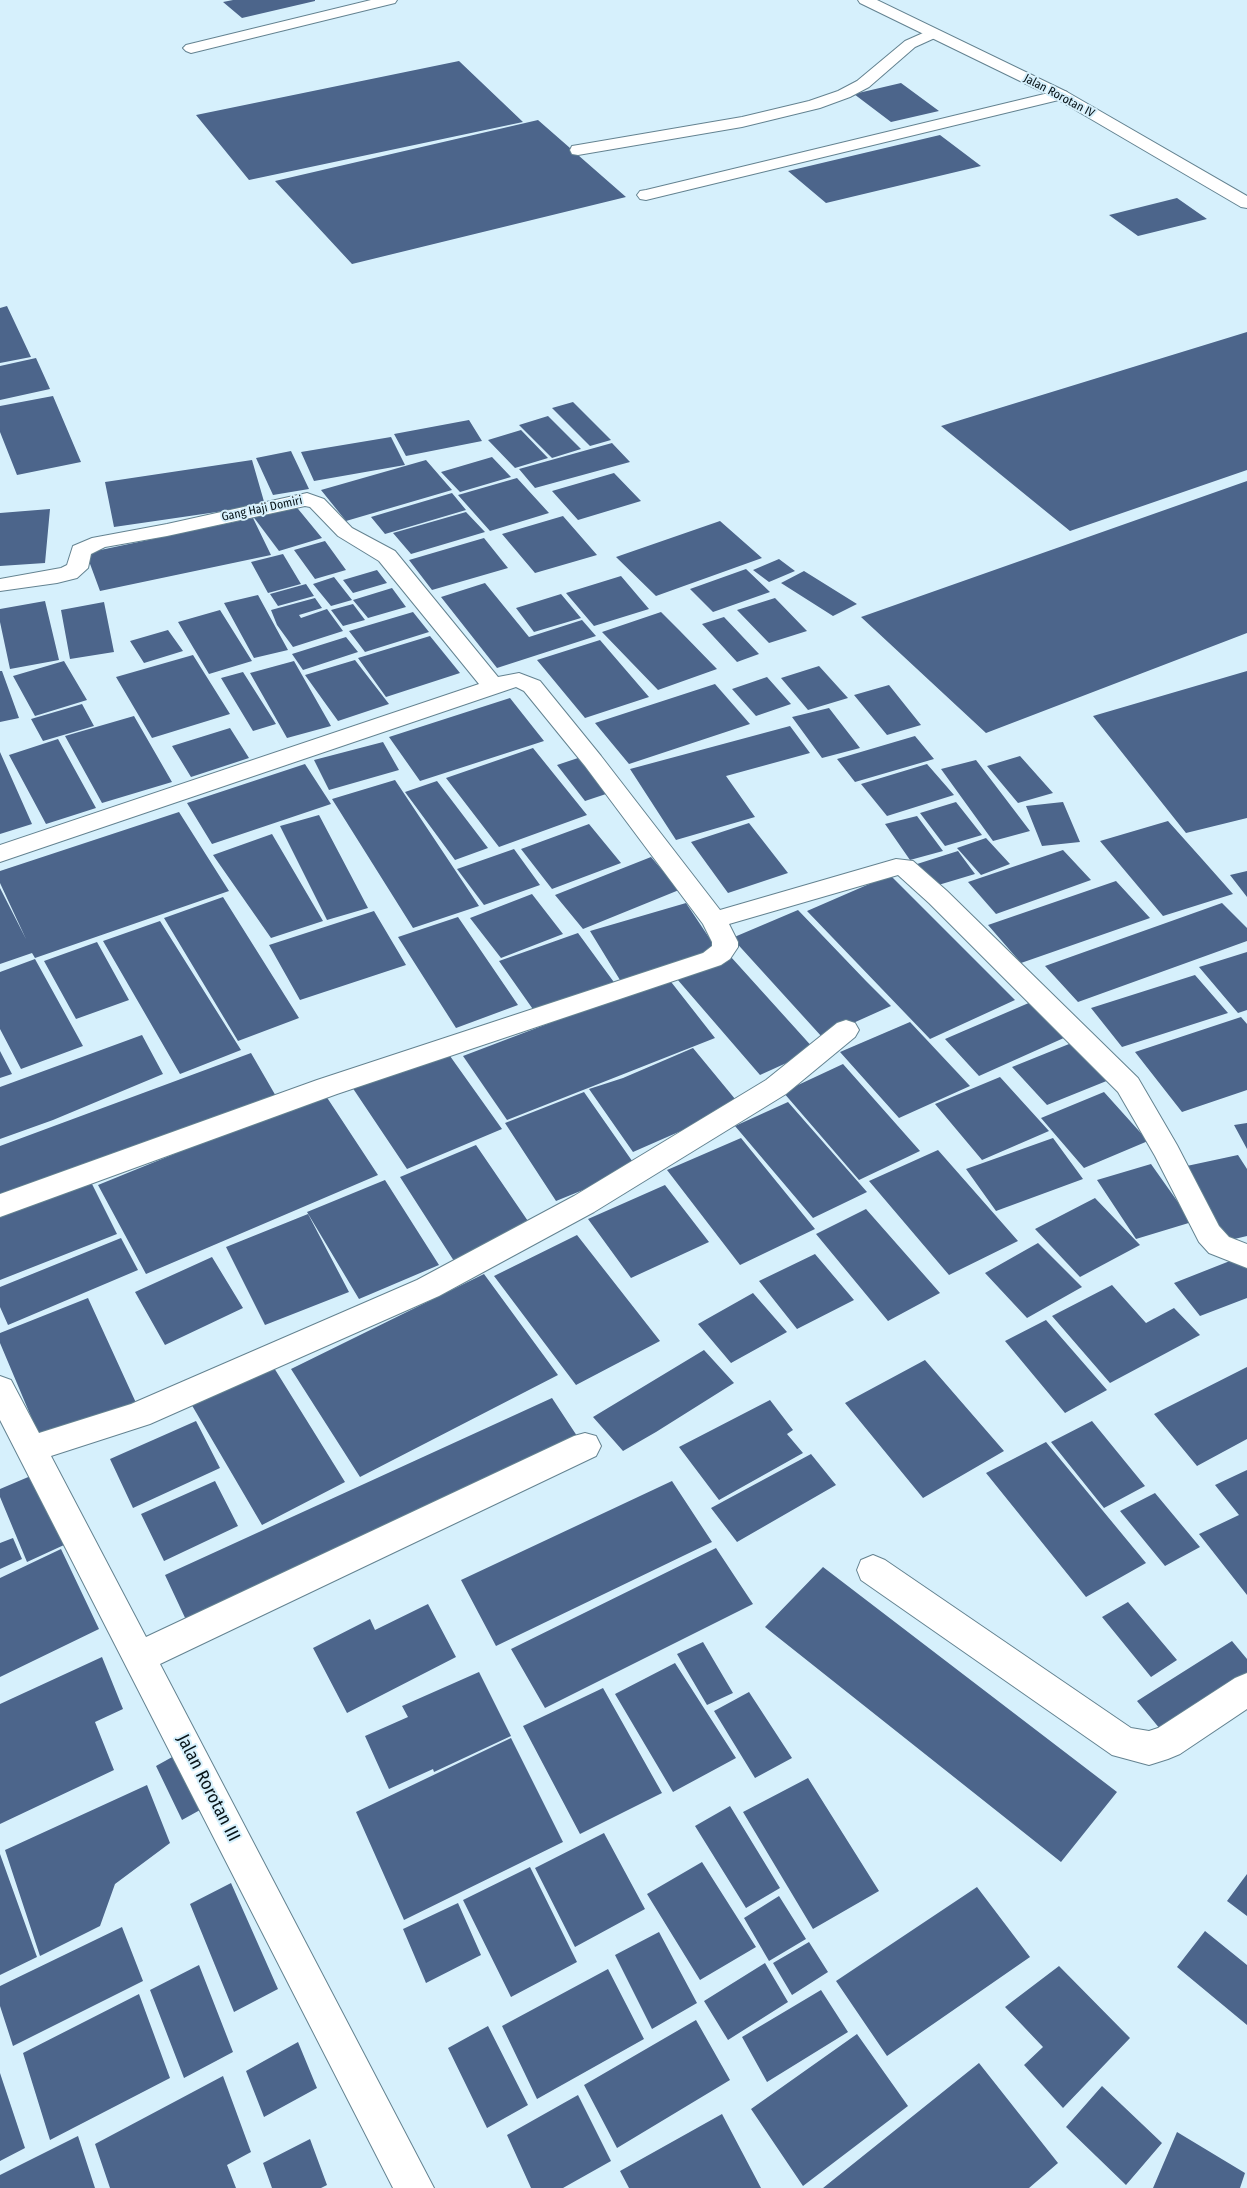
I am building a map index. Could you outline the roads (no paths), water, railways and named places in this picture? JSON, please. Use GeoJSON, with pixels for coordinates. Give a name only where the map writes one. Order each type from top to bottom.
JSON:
{"type":"FeatureCollection","features":[{"type":"Feature","properties":{"kind":"street"},"geometry":{"type":"LineString","coordinates":[[191,48],[390,0]]}},
{"type":"Feature","properties":{"kind":"street","name":"Jalan Rorotan IV"},"geometry":{"type":"LineString","coordinates":[[865,0],[1061,95],[1247,203]]}},
{"type":"Feature","properties":{"kind":"street"},"geometry":{"type":"LineString","coordinates":[[578,150],[742,122],[814,105],[844,94],[863,84],[910,44],[932,34]]}},
{"type":"Feature","properties":{"kind":"street"},"geometry":{"type":"LineString","coordinates":[[646,195],[1061,95]]}},
{"type":"Feature","properties":{"kind":"street","name":"Gang Haji Domiri"},"geometry":{"type":"LineString","coordinates":[[0,585],[57,578],[70,573],[77,568],[81,551],[99,542],[167,530],[307,499],[317,503],[346,532],[387,556],[494,687]]}},
{"type":"Feature","properties":{"kind":"street"},"geometry":{"type":"LineString","coordinates":[[0,854],[519,680],[532,686],[593,761],[714,920],[725,942],[725,947],[721,953],[712,959],[327,1087],[0,1206]]}},
{"type":"Feature","properties":{"kind":"street"},"geometry":{"type":"LineString","coordinates":[[714,920],[896,867],[904,867],[938,897],[1128,1085],[1167,1153],[1208,1234],[1219,1245],[1247,1256]]}},
{"type":"Feature","properties":{"kind":"street"},"geometry":{"type":"LineString","coordinates":[[32,1449],[139,1414],[428,1288],[584,1204],[776,1087],[846,1030]]}},
{"type":"Feature","properties":{"kind":"street","name":"Jalan Rorotan III"},"geometry":{"type":"LineString","coordinates":[[0,1389],[413,2188]]}},
{"type":"Feature","properties":{"kind":"street"},"geometry":{"type":"LineString","coordinates":[[140,1657],[585,1446]]}},
{"type":"Feature","properties":{"kind":"street"},"geometry":{"type":"LineString","coordinates":[[873,1570],[1124,1743],[1150,1748],[1168,1742],[1247,1688]]}}]}
